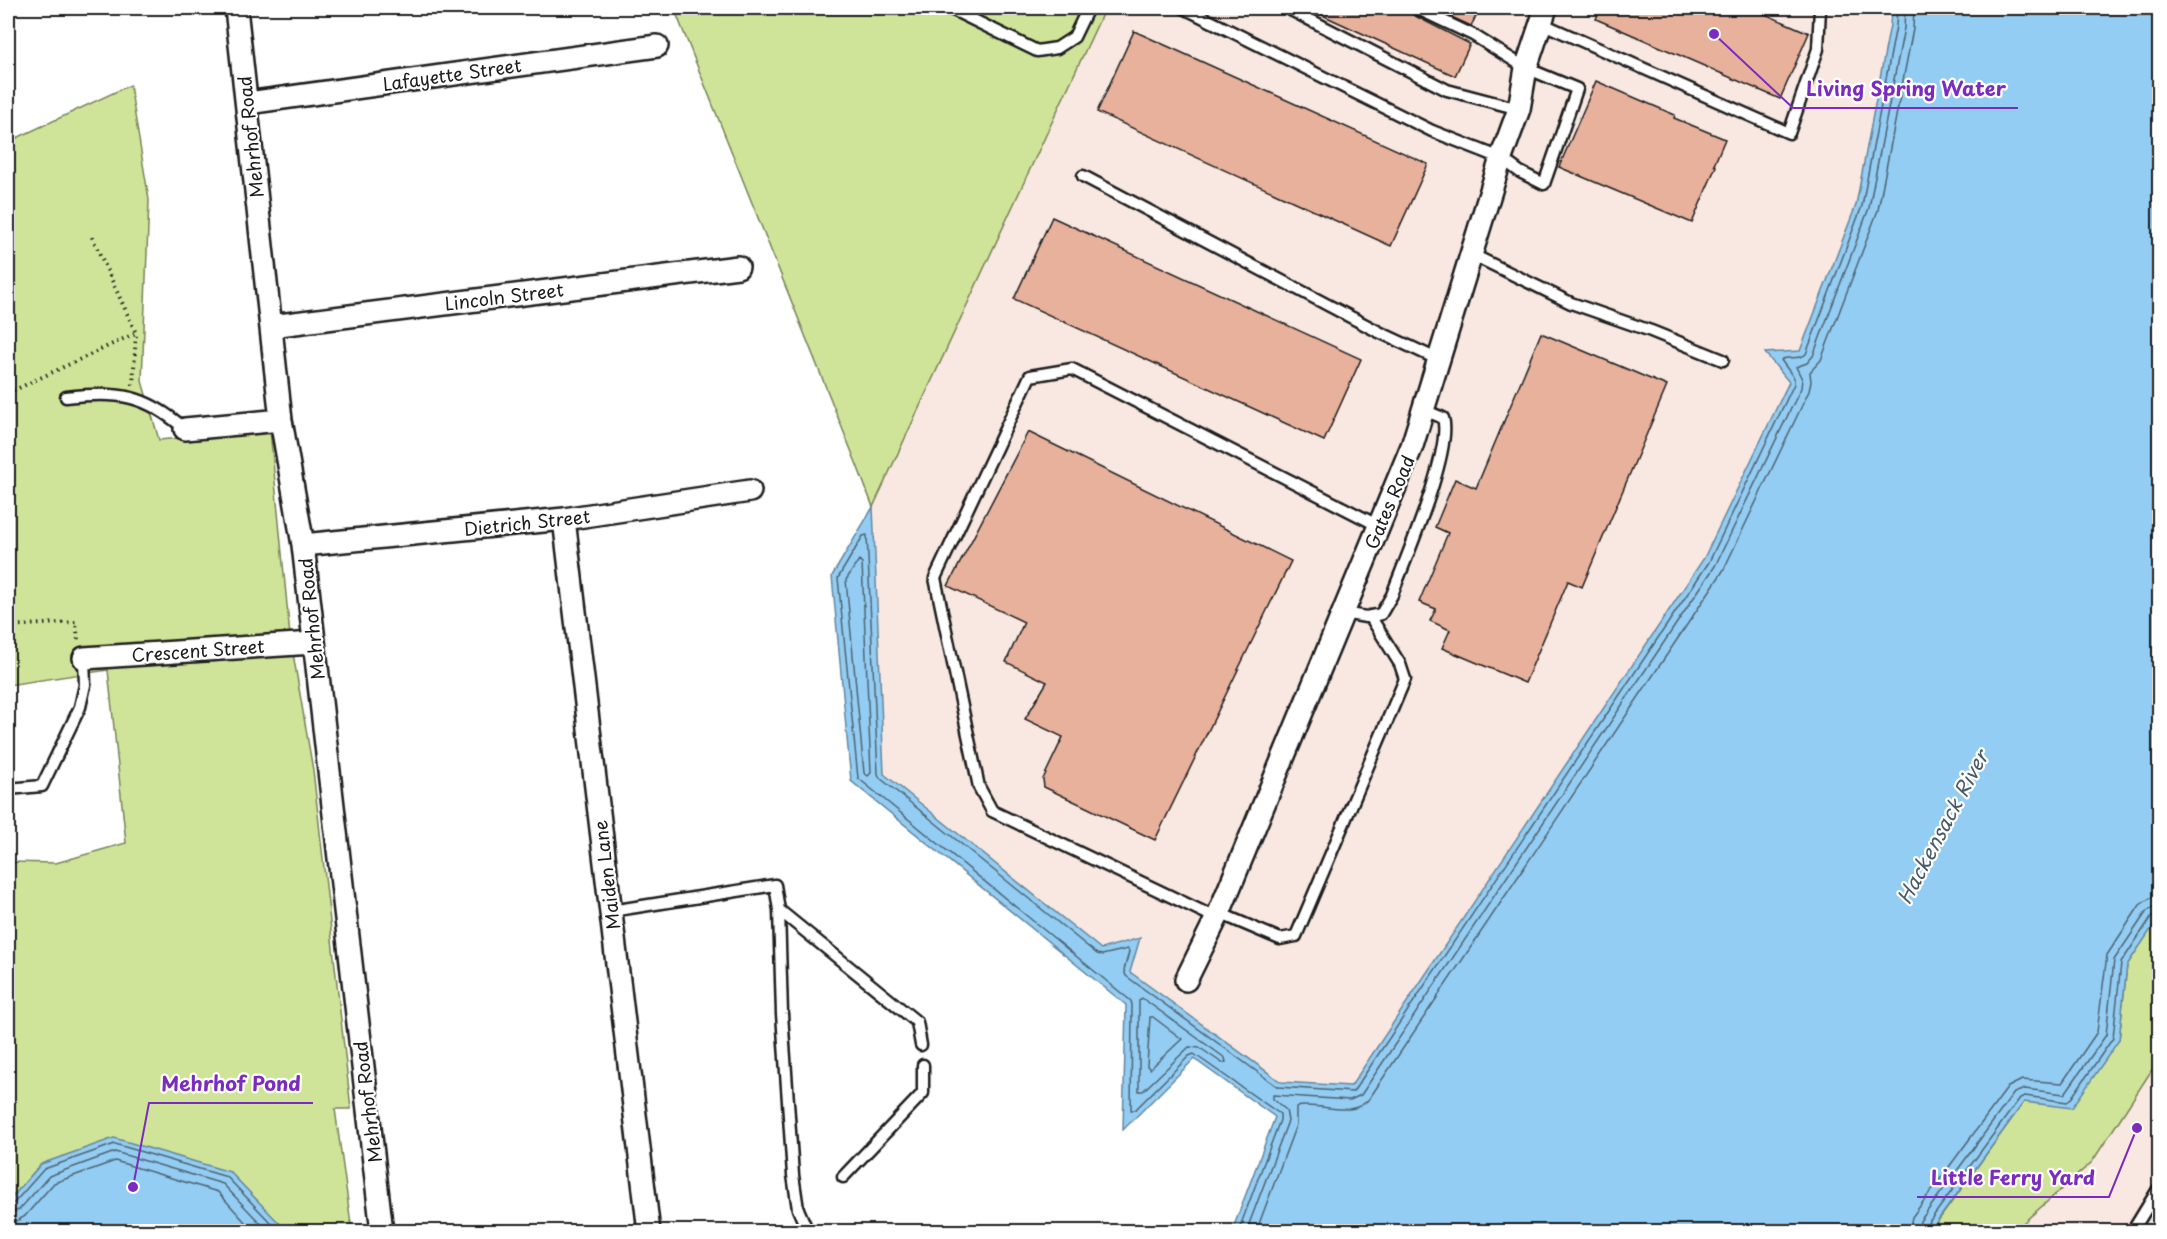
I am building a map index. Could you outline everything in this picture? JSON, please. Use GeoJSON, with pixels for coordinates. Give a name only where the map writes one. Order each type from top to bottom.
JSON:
{"type":"FeatureCollection","features":[{"type":"Feature","properties":{"kind":"street","name":"Mehrhof Road"},"geometry":{"type":"LineString","coordinates":[[236,8],[281,420],[303,545],[382,1232]]}},
{"type":"Feature","properties":{"kind":"street","name":"Gates Road"},"geometry":{"type":"LineString","coordinates":[[1186,980],[1218,916],[1412,446],[1501,158],[1519,110],[1526,69],[1544,15]]}},
{"type":"Feature","properties":{"kind":"street","name":"Lafayette Street"},"geometry":{"type":"LineString","coordinates":[[247,103],[657,46]]}},
{"type":"Feature","properties":{"kind":"street","name":"Lincoln Street"},"geometry":{"type":"LineString","coordinates":[[271,326],[738,267]]}},
{"type":"Feature","properties":{"kind":"street"},"geometry":{"type":"LineString","coordinates":[[185,429],[281,420]]}},
{"type":"Feature","properties":{"kind":"street","name":"Dietrich Street"},"geometry":{"type":"LineString","coordinates":[[303,545],[564,519],[750,491]]}},
{"type":"Feature","properties":{"kind":"street","name":"Maiden Lane"},"geometry":{"type":"LineString","coordinates":[[564,519],[649,1232]]}},
{"type":"Feature","properties":{"kind":"street","name":"Crescent Street"},"geometry":{"type":"LineString","coordinates":[[84,658],[313,643]]}},
{"type":"Feature","properties":{"kind":"lane"},"geometry":{"type":"LineString","coordinates":[[949,8],[1037,51],[1057,48],[1074,37],[1088,8]]}},
{"type":"Feature","properties":{"kind":"lane"},"geometry":{"type":"LineString","coordinates":[[1184,8],[1432,131],[1501,158],[1520,172],[1544,183],[1576,89],[1526,69],[1473,35],[1416,8]]}},
{"type":"Feature","properties":{"kind":"lane"},"geometry":{"type":"LineString","coordinates":[[1287,8],[1447,90],[1519,110]]}},
{"type":"Feature","properties":{"kind":"lane"},"geometry":{"type":"LineString","coordinates":[[1544,15],[1789,133],[1818,49],[1820,8]]}},
{"type":"Feature","properties":{"kind":"lane"},"geometry":{"type":"LineString","coordinates":[[1083,176],[1379,332],[1439,360]]}},
{"type":"Feature","properties":{"kind":"lane"},"geometry":{"type":"LineString","coordinates":[[1471,254],[1571,303],[1651,331],[1723,360]]}},
{"type":"Feature","properties":{"kind":"lane"},"geometry":{"type":"LineString","coordinates":[[1370,616],[1400,664],[1405,679],[1296,936],[1280,939],[1218,916],[992,811],[978,787],[935,578],[1030,376],[1072,369],[1379,526]]}},
{"type":"Feature","properties":{"kind":"lane"},"geometry":{"type":"LineString","coordinates":[[66,397],[99,393],[141,400],[167,414],[185,429]]}},
{"type":"Feature","properties":{"kind":"lane"},"geometry":{"type":"LineString","coordinates":[[1343,613],[1365,617],[1381,614],[1392,596],[1437,470],[1445,425],[1443,418],[1424,410]]}},
{"type":"Feature","properties":{"kind":"lane"},"geometry":{"type":"LineString","coordinates":[[8,789],[42,786],[80,707],[85,685],[84,658]]}},
{"type":"Feature","properties":{"kind":"lane"},"geometry":{"type":"LineString","coordinates":[[611,911],[775,885],[779,910],[782,1014],[793,1175],[798,1209],[808,1232]]}},
{"type":"Feature","properties":{"kind":"lane"},"geometry":{"type":"LineString","coordinates":[[779,910],[917,1022],[921,1045]]}},
{"type":"Feature","properties":{"kind":"lane"},"geometry":{"type":"LineString","coordinates":[[843,1177],[923,1093],[923,1065]]}},
{"type":"Feature","properties":{"kind":"lane"},"geometry":{"type":"LineString","coordinates":[[2132,1232],[2159,1189]]}},
{"type":"Feature","properties":{"kind":"path"},"geometry":{"type":"LineString","coordinates":[[92,237],[136,333],[130,398]]}},
{"type":"Feature","properties":{"kind":"path"},"geometry":{"type":"LineString","coordinates":[[8,393],[136,333]]}},
{"type":"Feature","properties":{"kind":"path"},"geometry":{"type":"LineString","coordinates":[[8,626],[76,622],[79,644],[84,658]]}},
{"type":"Feature","properties":{"kind":"shaded area"},"geometry":{"type":"Polygon","coordinates":[[[1105,8],[1885,8],[1890,25],[1856,205],[1789,382],[1704,558],[1351,1086],[1281,1082],[1129,972],[884,774],[873,507],[1105,8]]]}},
{"type":"Feature","properties":{"kind":"shaded area"},"geometry":{"type":"Polygon","coordinates":[[[2159,1059],[2159,1231],[2014,1232],[2092,1162],[2159,1059]]]}},
{"type":"Feature","properties":{"kind":"green space"},"geometry":{"type":"Polygon","coordinates":[[[674,8],[1105,8],[873,507],[857,465],[674,8]]]}},
{"type":"Feature","properties":{"kind":"green space"},"geometry":{"type":"Polygon","coordinates":[[[130,85],[149,200],[142,381],[159,440],[270,430],[290,636],[313,770],[351,1109],[335,1109],[352,1231],[275,1231],[280,1224],[41,1164],[8,1202],[8,862],[56,863],[126,843],[108,670],[8,685],[8,142],[130,85]]]}},
{"type":"Feature","properties":{"kind":"green space"},"geometry":{"type":"Polygon","coordinates":[[[2159,916],[2159,1059],[2092,1162],[2014,1231],[1930,1232],[2024,1102],[2119,1040],[2127,965],[2159,916]]]}},
{"type":"Feature","properties":{"kind":"water","name":"Hackensack River"},"geometry":{"type":"Polygon","coordinates":[[[1891,8],[2159,8],[2160,916],[2127,965],[2119,1040],[2072,1108],[2024,1102],[1930,1231],[1232,1231],[1275,1117],[1194,1059],[1123,1130],[1126,1005],[851,781],[832,576],[873,507],[884,774],[1101,949],[1140,938],[1130,972],[1281,1082],[1351,1086],[1704,558],[1789,382],[1765,353],[1800,351],[1856,205],[1890,25],[1891,8]]]}},
{"type":"Feature","properties":{"kind":"water"},"geometry":{"type":"Polygon","coordinates":[[[114,1138],[230,1172],[281,1225],[275,1232],[8,1231],[8,1202],[41,1164],[114,1138]]]}},
{"type":"Feature","properties":{"kind":"building"},"geometry":{"type":"Polygon","coordinates":[[[1307,8],[1409,8],[1413,15],[1470,44],[1455,76],[1307,8]]]}},
{"type":"Feature","properties":{"kind":"building"},"geometry":{"type":"Polygon","coordinates":[[[1432,8],[1480,8],[1471,26],[1432,8]]]}},
{"type":"Feature","properties":{"kind":"building"},"geometry":{"type":"Polygon","coordinates":[[[1601,8],[1751,8],[1809,33],[1780,99],[1596,19],[1601,8]]]}},
{"type":"Feature","properties":{"kind":"building"},"geometry":{"type":"Polygon","coordinates":[[[1134,31],[1428,164],[1391,246],[1097,112],[1134,31]]]}},
{"type":"Feature","properties":{"kind":"building"},"geometry":{"type":"Polygon","coordinates":[[[1596,81],[1725,139],[1692,223],[1559,167],[1596,81]]]}},
{"type":"Feature","properties":{"kind":"building"},"geometry":{"type":"Polygon","coordinates":[[[1052,217],[1361,359],[1324,441],[1014,299],[1052,217]]]}},
{"type":"Feature","properties":{"kind":"building"},"geometry":{"type":"Polygon","coordinates":[[[1541,333],[1667,386],[1582,587],[1568,581],[1525,683],[1442,648],[1450,630],[1430,621],[1436,609],[1419,602],[1448,533],[1435,527],[1455,479],[1476,488],[1541,333]]]}},
{"type":"Feature","properties":{"kind":"building"},"geometry":{"type":"Polygon","coordinates":[[[1028,432],[1291,561],[1155,840],[1044,787],[1043,779],[1063,737],[1025,719],[1047,682],[1006,662],[1024,622],[948,586],[1028,432]]]}},
{"type":"Feature","properties":{"kind":"place","name":"Living Spring Water"},"geometry":{"type":"Point","coordinates":[1714,34]}},
{"type":"Feature","properties":{"kind":"place","name":"Little Ferry Yard"},"geometry":{"type":"Point","coordinates":[2137,1128]}},
{"type":"Feature","properties":{"kind":"place","name":"Mehrhof Pond"},"geometry":{"type":"Point","coordinates":[133,1187]}}]}
